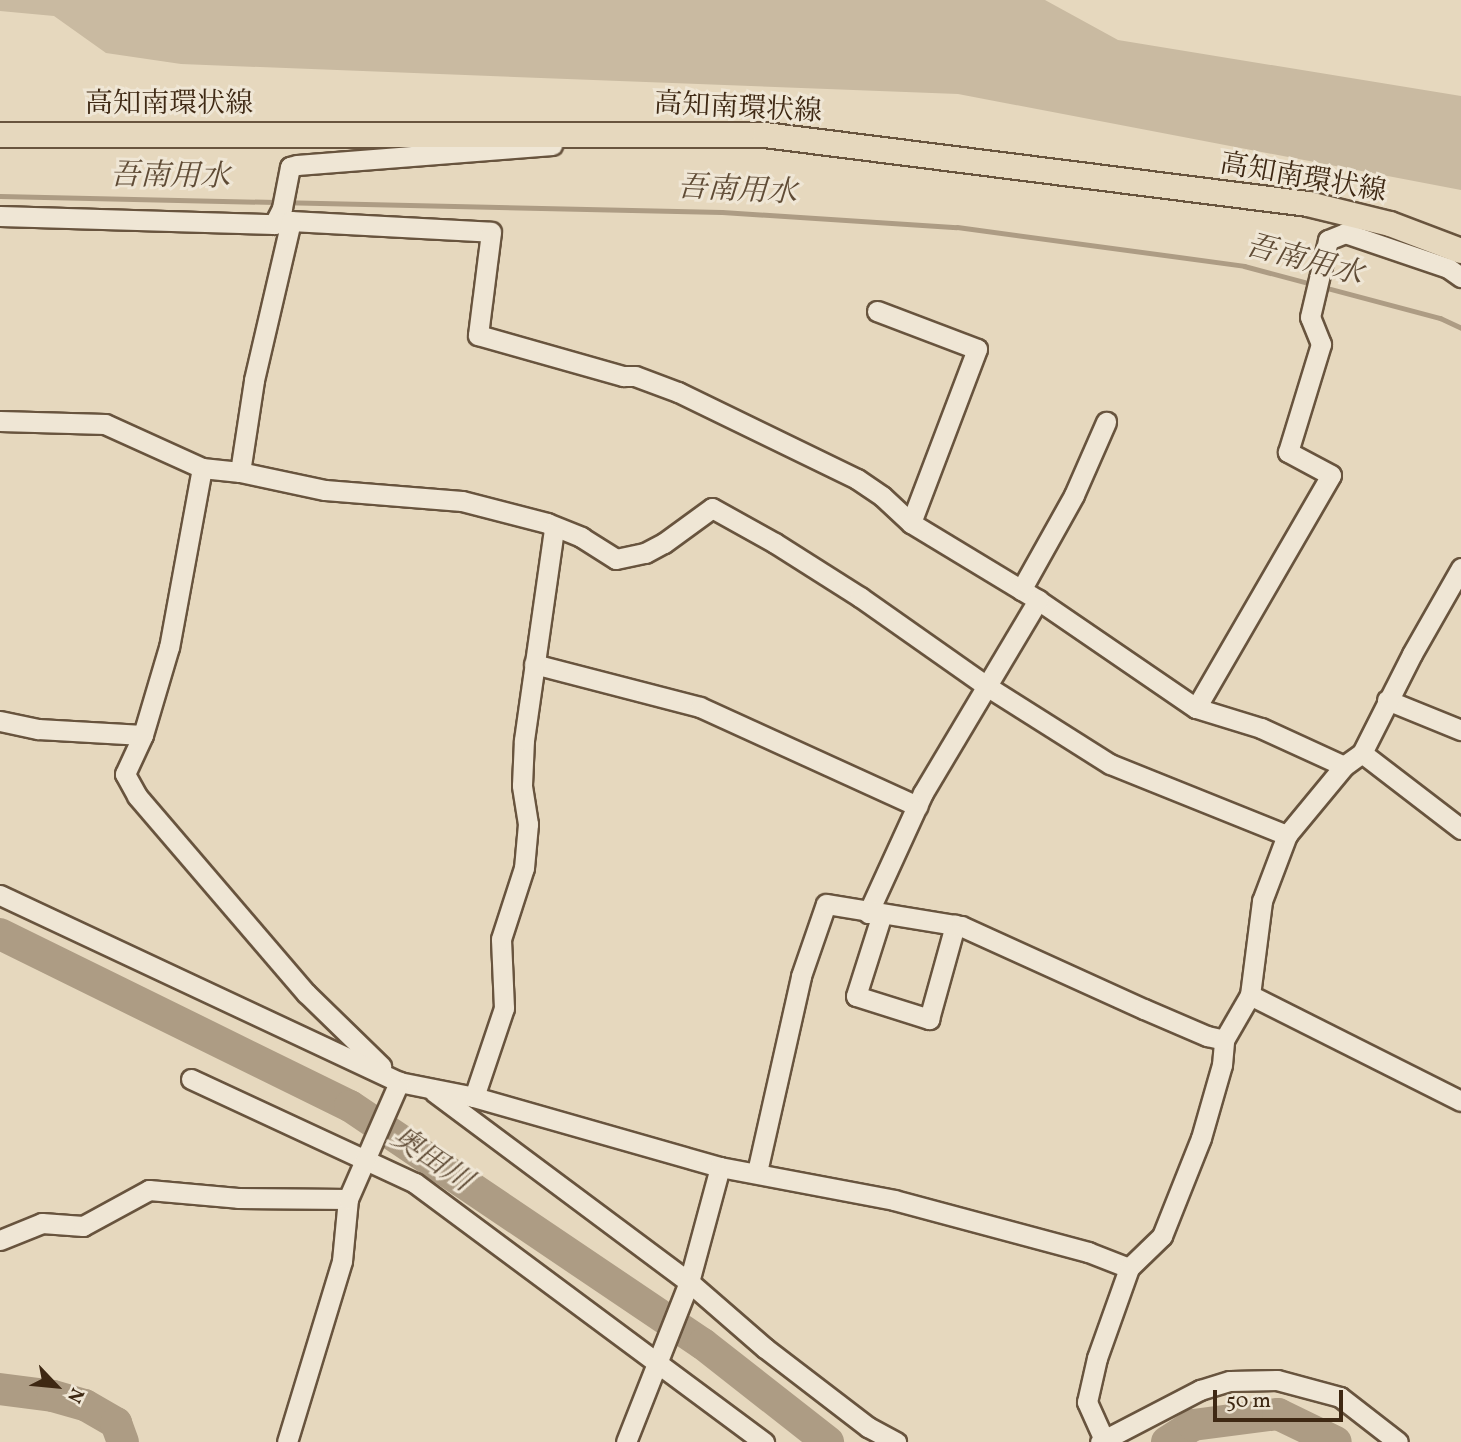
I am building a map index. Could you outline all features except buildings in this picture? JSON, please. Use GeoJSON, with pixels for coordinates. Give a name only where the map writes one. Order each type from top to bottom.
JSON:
{"type":"FeatureCollection","features":[{"type":"Feature","properties":{"kind":"main road","name":"高知南環状線"},"geometry":{"type":"LineString","coordinates":[[0,135],[765,135],[1308,204],[1390,224],[1461,251]]}},
{"type":"Feature","properties":{"kind":"street"},"geometry":{"type":"LineString","coordinates":[[240,472],[290,167],[314,162],[687,134]]}},
{"type":"Feature","properties":{"kind":"street"},"geometry":{"type":"LineString","coordinates":[[0,216],[281,221],[491,232],[478,335],[623,376],[635,376],[678,392],[856,479],[882,496],[911,523],[1029,595],[1196,708],[1261,728],[1344,766]]}},
{"type":"Feature","properties":{"kind":"street"},"geometry":{"type":"LineString","coordinates":[[1196,708],[1331,475],[1288,452],[1321,344],[1310,317],[1328,240],[1345,233],[1448,268],[1461,277]]}},
{"type":"Feature","properties":{"kind":"street"},"geometry":{"type":"LineString","coordinates":[[877,310],[977,349],[911,523]]}},
{"type":"Feature","properties":{"kind":"street"},"geometry":{"type":"LineString","coordinates":[[0,421],[105,424],[202,468],[240,472],[325,490],[462,500],[547,523],[581,537],[616,559],[645,553],[712,508],[775,543],[860,597],[985,685],[1110,764],[1287,835]]}},
{"type":"Feature","properties":{"kind":"street"},"geometry":{"type":"LineString","coordinates":[[955,925],[929,1019],[856,996],[875,914],[917,806],[985,685],[1029,595],[1106,422]]}},
{"type":"Feature","properties":{"kind":"street"},"geometry":{"type":"LineString","coordinates":[[202,468],[169,648],[143,736],[125,774],[137,796],[306,993],[396,1090]]}},
{"type":"Feature","properties":{"kind":"street"},"geometry":{"type":"LineString","coordinates":[[474,1097],[504,1007],[501,939],[524,868],[528,824],[522,785],[524,740],[554,528]]}},
{"type":"Feature","properties":{"kind":"street"},"geometry":{"type":"LineString","coordinates":[[1398,1442],[1339,1396],[1277,1380],[1230,1381],[1200,1390],[1103,1441],[1087,1402],[1097,1358],[1129,1268],[1163,1236],[1201,1138],[1222,1065],[1224,1040],[1250,995],[1262,901],[1287,835],[1344,766],[1362,753],[1387,700],[1461,568]]}},
{"type":"Feature","properties":{"kind":"street"},"geometry":{"type":"LineString","coordinates":[[534,664],[700,707],[917,806]]}},
{"type":"Feature","properties":{"kind":"street"},"geometry":{"type":"LineString","coordinates":[[1387,700],[1461,730]]}},
{"type":"Feature","properties":{"kind":"street"},"geometry":{"type":"LineString","coordinates":[[0,721],[38,729],[143,736]]}},
{"type":"Feature","properties":{"kind":"street"},"geometry":{"type":"LineString","coordinates":[[1362,753],[1461,829]]}},
{"type":"Feature","properties":{"kind":"street"},"geometry":{"type":"LineString","coordinates":[[0,895],[396,1090],[430,1089],[474,1097],[720,1167],[894,1200],[1088,1252],[1129,1268]]}},
{"type":"Feature","properties":{"kind":"street"},"geometry":{"type":"LineString","coordinates":[[757,1172],[801,976],[825,904],[955,925],[1207,1036],[1224,1040]]}},
{"type":"Feature","properties":{"kind":"street"},"geometry":{"type":"LineString","coordinates":[[1250,995],[1461,1101]]}},
{"type":"Feature","properties":{"kind":"street"},"geometry":{"type":"LineString","coordinates":[[191,1079],[369,1149],[659,1357],[764,1442]]}},
{"type":"Feature","properties":{"kind":"street"},"geometry":{"type":"LineString","coordinates":[[430,1089],[689,1282],[765,1348],[868,1427],[897,1442]]}},
{"type":"Feature","properties":{"kind":"street"},"geometry":{"type":"LineString","coordinates":[[286,1442],[342,1261],[348,1199],[396,1090]]}},
{"type":"Feature","properties":{"kind":"street"},"geometry":{"type":"LineString","coordinates":[[626,1442],[689,1282],[720,1167]]}},
{"type":"Feature","properties":{"kind":"street"},"geometry":{"type":"LineString","coordinates":[[0,1240],[42,1223],[83,1226],[149,1190],[238,1198],[348,1199]]}},
{"type":"Feature","properties":{"kind":"shaded area"},"geometry":{"type":"Polygon","coordinates":[[[0,0],[1045,0],[1118,40],[1461,96],[1461,190],[958,94],[181,64],[106,53],[54,16],[0,11],[0,0]]]}},
{"type":"Feature","properties":{"kind":"waterway","name":"吾南用水"},"geometry":{"type":"LineString","coordinates":[[0,196],[722,212],[957,227],[1244,266],[1440,318],[1461,328]]}},
{"type":"Feature","properties":{"kind":"waterway","name":"奥田川"},"geometry":{"type":"LineString","coordinates":[[0,934],[350,1106],[703,1344],[828,1442]]}},
{"type":"Feature","properties":{"kind":"waterway"},"geometry":{"type":"LineString","coordinates":[[0,1389],[53,1396],[85,1405],[116,1423],[123,1442]]}},
{"type":"Feature","properties":{"kind":"waterway","name":"奥田川"},"geometry":{"type":"LineString","coordinates":[[1167,1442],[1193,1425],[1278,1414],[1336,1442]]}}]}
